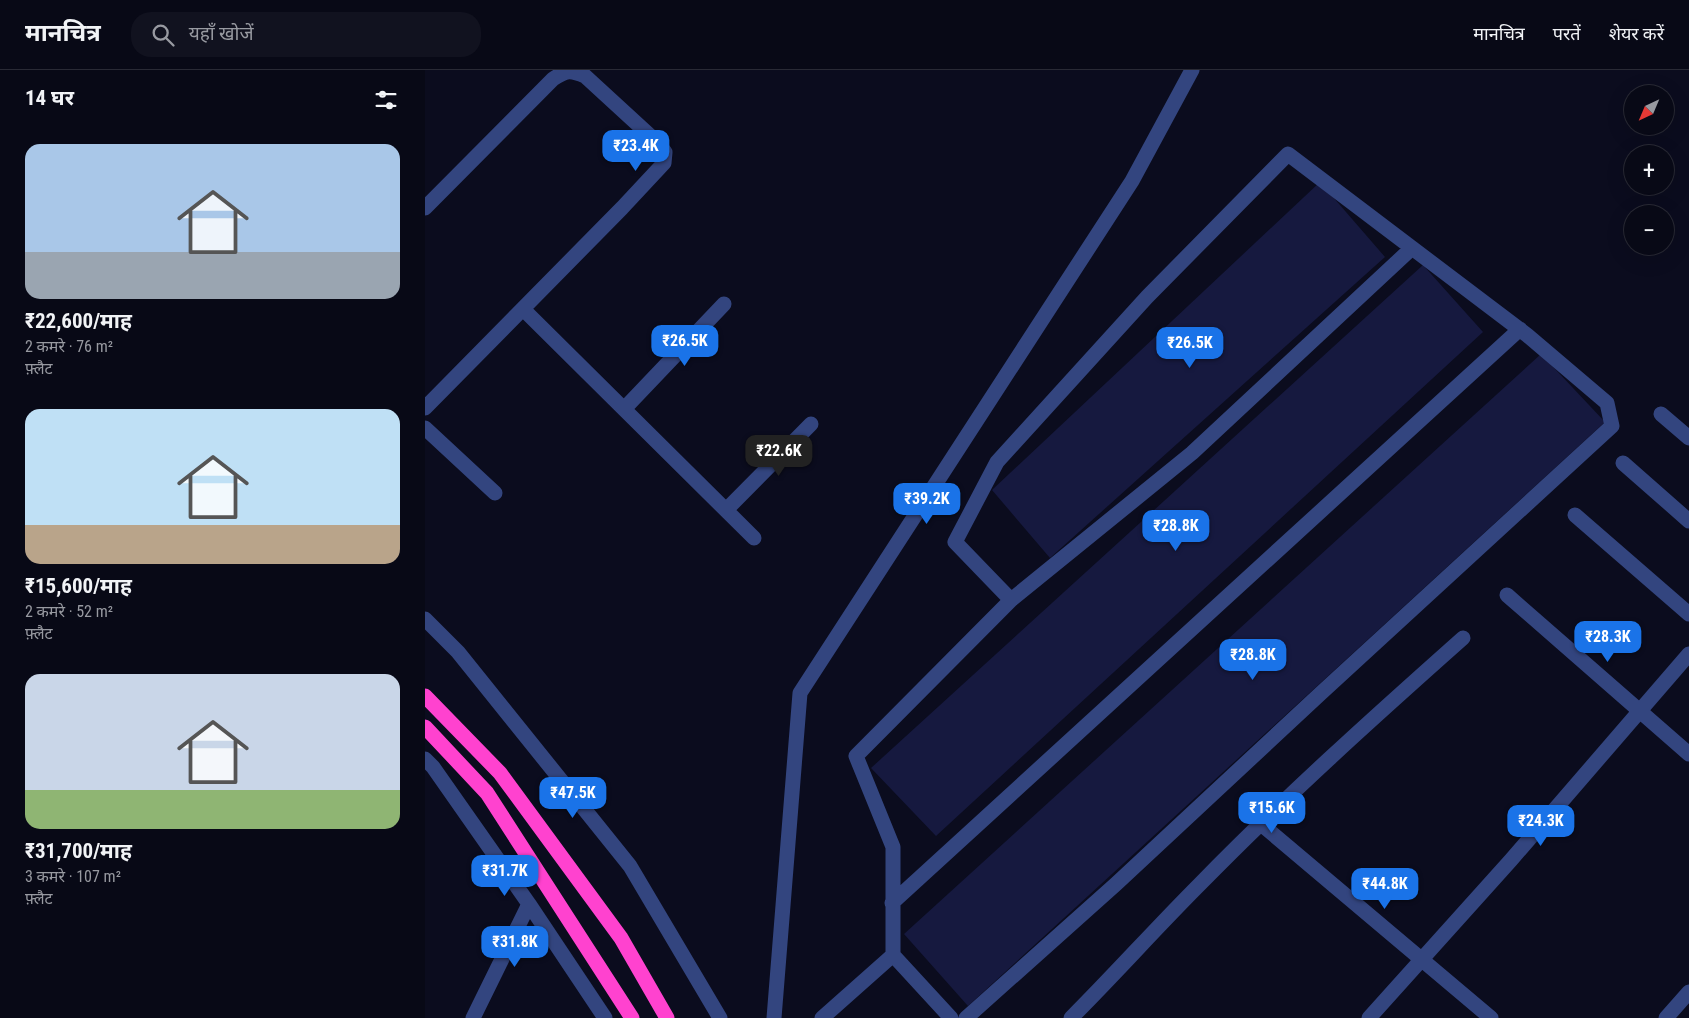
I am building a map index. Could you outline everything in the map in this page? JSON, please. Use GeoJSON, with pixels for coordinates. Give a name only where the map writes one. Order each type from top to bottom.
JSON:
{"type":"FeatureCollection","features":[{"type":"Feature","properties":{"kind":"highway"},"geometry":{"type":"LineString","coordinates":[[425,696],[500,773],[621,938],[667,1018]]}},
{"type":"Feature","properties":{"kind":"highway"},"geometry":{"type":"LineString","coordinates":[[425,727],[487,792],[631,1018]]}},
{"type":"Feature","properties":{"kind":"street"},"geometry":{"type":"LineString","coordinates":[[425,208],[563,71],[573,70],[585,76],[658,143],[665,152],[664,163],[622,208],[425,408]]}},
{"type":"Feature","properties":{"kind":"street"},"geometry":{"type":"LineString","coordinates":[[774,1018],[800,693],[1132,181],[1192,70]]}},
{"type":"Feature","properties":{"kind":"street"},"geometry":{"type":"LineString","coordinates":[[966,1018],[1116,884],[1612,426],[1607,403],[1520,330],[1288,154],[1147,297],[997,462],[955,542],[1011,600]]}},
{"type":"Feature","properties":{"kind":"street"},"geometry":{"type":"LineString","coordinates":[[951,1018],[893,955],[893,847],[856,756],[1011,600],[1192,453],[1412,248]]}},
{"type":"Feature","properties":{"kind":"street"},"geometry":{"type":"LineString","coordinates":[[624,409],[724,304]]}},
{"type":"Feature","properties":{"kind":"street"},"geometry":{"type":"LineString","coordinates":[[523,309],[754,538]]}},
{"type":"Feature","properties":{"kind":"street"},"geometry":{"type":"LineString","coordinates":[[893,904],[1520,330]]}},
{"type":"Feature","properties":{"kind":"street"},"geometry":{"type":"LineString","coordinates":[[1661,414],[1689,438]]}},
{"type":"Feature","properties":{"kind":"street"},"geometry":{"type":"LineString","coordinates":[[726,510],[811,424]]}},
{"type":"Feature","properties":{"kind":"street"},"geometry":{"type":"LineString","coordinates":[[425,428],[495,493]]}},
{"type":"Feature","properties":{"kind":"street"},"geometry":{"type":"LineString","coordinates":[[1623,463],[1689,521]]}},
{"type":"Feature","properties":{"kind":"street"},"geometry":{"type":"LineString","coordinates":[[1575,515],[1689,614]]}},
{"type":"Feature","properties":{"kind":"street"},"geometry":{"type":"LineString","coordinates":[[1507,595],[1689,754]]}},
{"type":"Feature","properties":{"kind":"street"},"geometry":{"type":"LineString","coordinates":[[425,619],[458,652],[630,866],[720,1018]]}},
{"type":"Feature","properties":{"kind":"street"},"geometry":{"type":"LineString","coordinates":[[1071,1018],[1200,884],[1261,824],[1350,738],[1463,638]]}},
{"type":"Feature","properties":{"kind":"street"},"geometry":{"type":"LineString","coordinates":[[1369,1018],[1511,860],[1689,654]]}},
{"type":"Feature","properties":{"kind":"street"},"geometry":{"type":"LineString","coordinates":[[425,759],[433,767],[529,904],[605,1018]]}},
{"type":"Feature","properties":{"kind":"street"},"geometry":{"type":"LineString","coordinates":[[1261,824],[1491,1018]]}},
{"type":"Feature","properties":{"kind":"street"},"geometry":{"type":"LineString","coordinates":[[473,1018],[529,904]]}},
{"type":"Feature","properties":{"kind":"street"},"geometry":{"type":"LineString","coordinates":[[822,1018],[893,955]]}},
{"type":"Feature","properties":{"kind":"street"},"geometry":{"type":"LineString","coordinates":[[1666,1018],[1689,992]]}},
{"type":"Feature","properties":{"kind":"building"},"geometry":{"type":"Polygon","coordinates":[[[1320,182],[1385,257],[1050,558],[992,490],[1320,182]]]}},
{"type":"Feature","properties":{"kind":"building"},"geometry":{"type":"Polygon","coordinates":[[[1423,265],[1483,332],[936,836],[871,768],[1423,265]]]}},
{"type":"Feature","properties":{"kind":"building"},"geometry":{"type":"Polygon","coordinates":[[[1541,354],[1605,422],[968,1006],[904,934],[1541,354]]]}}]}
